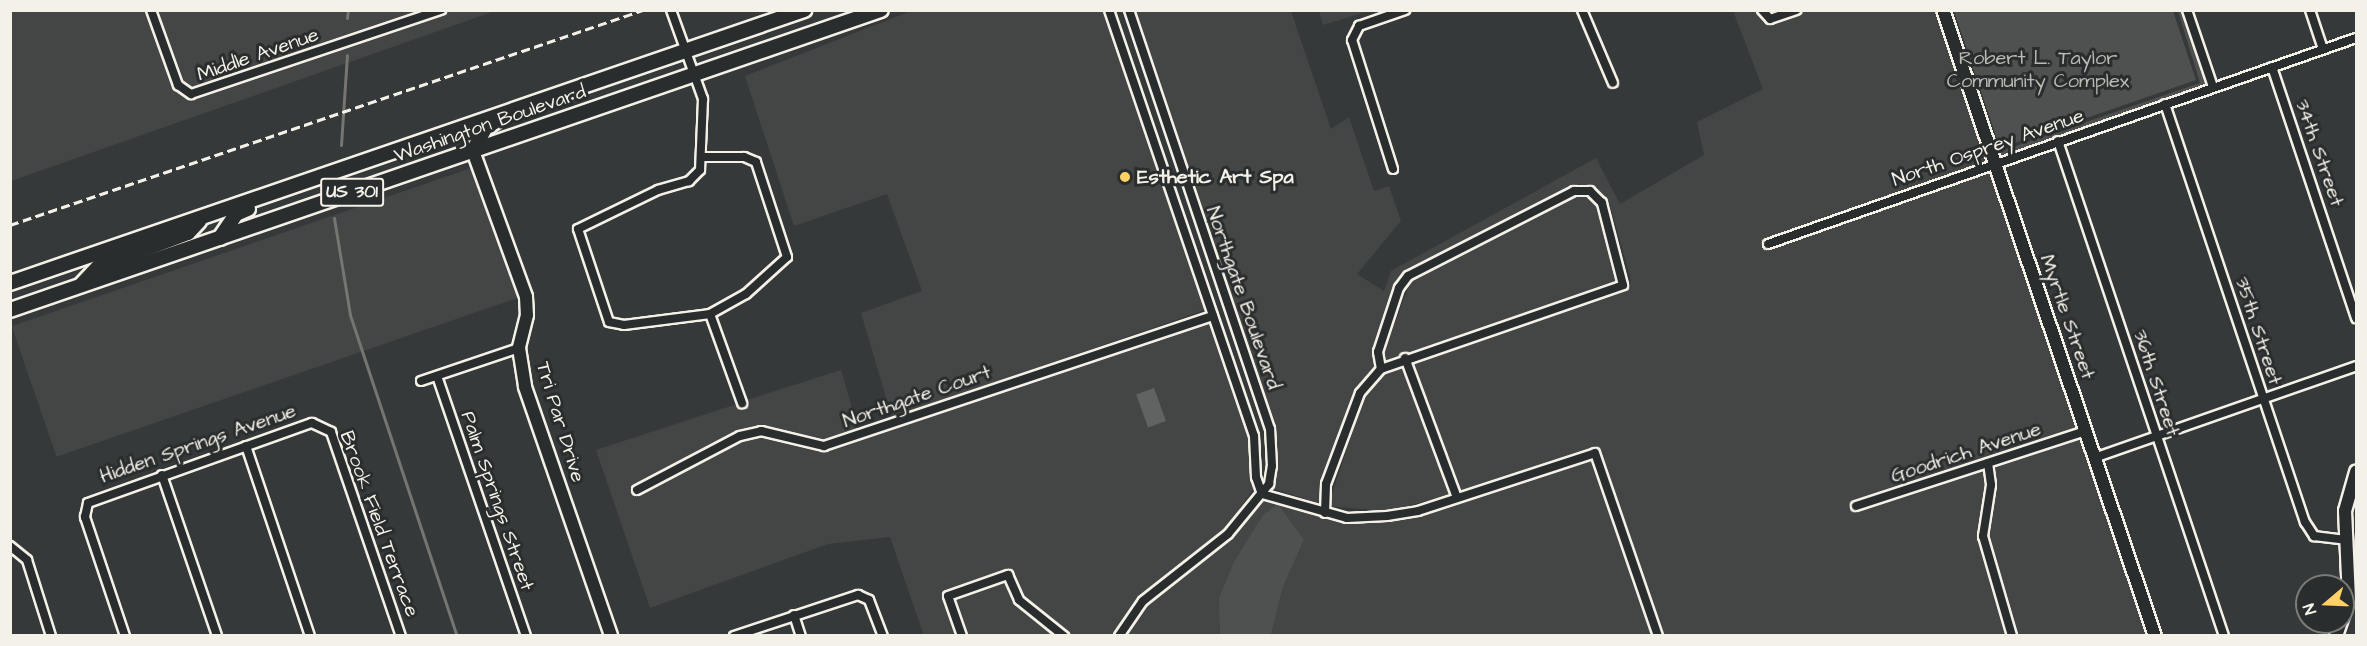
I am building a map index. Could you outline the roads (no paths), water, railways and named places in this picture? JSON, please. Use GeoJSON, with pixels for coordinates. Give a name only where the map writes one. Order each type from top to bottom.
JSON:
{"type":"FeatureCollection","features":[{"type":"Feature","properties":{"kind":"main road","name":"Washington Boulevard"},"geometry":{"type":"LineString","coordinates":[[10,283],[804,10]]}},
{"type":"Feature","properties":{"kind":"main road","name":"Washington Boulevard"},"geometry":{"type":"LineString","coordinates":[[10,310],[881,10]]}},
{"type":"Feature","properties":{"kind":"main road"},"geometry":{"type":"LineString","coordinates":[[473,151],[491,123],[598,82]]}},
{"type":"Feature","properties":{"kind":"main road"},"geometry":{"type":"LineString","coordinates":[[220,238],[238,212],[322,182],[335,172]]}},
{"type":"Feature","properties":{"kind":"main road"},"geometry":{"type":"LineString","coordinates":[[81,286],[98,267],[188,233],[201,218]]}},
{"type":"Feature","properties":{"kind":"main road"},"geometry":{"type":"LineString","coordinates":[[10,292],[57,267]]}},
{"type":"Feature","properties":{"kind":"street","name":"Middle Avenue"},"geometry":{"type":"LineString","coordinates":[[151,10],[174,77],[189,94],[205,92],[441,10]]}},
{"type":"Feature","properties":{"kind":"street"},"geometry":{"type":"LineString","coordinates":[[671,10],[703,99],[701,157],[694,178],[658,190],[578,233],[609,322],[624,325],[710,314],[746,294],[787,257],[787,251],[756,162],[744,157],[701,157]]}},
{"type":"Feature","properties":{"kind":"street","name":"Northgate Boulevard"},"geometry":{"type":"LineString","coordinates":[[1109,10],[1254,436],[1256,477],[1262,494]]}},
{"type":"Feature","properties":{"kind":"street","name":"Northgate Boulevard"},"geometry":{"type":"LineString","coordinates":[[1119,636],[1143,601],[1228,534],[1262,494],[1272,466],[1270,429],[1129,10]]}},
{"type":"Feature","properties":{"kind":"street"},"geometry":{"type":"LineString","coordinates":[[1393,169],[1352,40],[1359,26],[1405,10]]}},
{"type":"Feature","properties":{"kind":"street"},"geometry":{"type":"LineString","coordinates":[[1582,10],[1613,83]]}},
{"type":"Feature","properties":{"kind":"street"},"geometry":{"type":"LineString","coordinates":[[1762,10],[1770,20],[1796,10]]}},
{"type":"Feature","properties":{"kind":"street","name":"Myrtle Street"},"geometry":{"type":"LineString","coordinates":[[1943,10],[2155,636]]}},
{"type":"Feature","properties":{"kind":"street"},"geometry":{"type":"LineString","coordinates":[[2187,10],[2213,87]]}},
{"type":"Feature","properties":{"kind":"street"},"geometry":{"type":"LineString","coordinates":[[2310,10],[2323,50]]}},
{"type":"Feature","properties":{"kind":"street","name":"North Osprey Avenue"},"geometry":{"type":"LineString","coordinates":[[1768,244],[2356,38]]}},
{"type":"Feature","properties":{"kind":"street","name":"34th Street"},"geometry":{"type":"LineString","coordinates":[[2272,68],[2356,318]]}},
{"type":"Feature","properties":{"kind":"street","name":"35th Street"},"geometry":{"type":"LineString","coordinates":[[2165,104],[2309,531],[2322,539],[2346,540]]}},
{"type":"Feature","properties":{"kind":"street","name":"36th Street"},"geometry":{"type":"LineString","coordinates":[[2058,141],[2224,636]]}},
{"type":"Feature","properties":{"kind":"street","name":"Tri Par Drive"},"geometry":{"type":"LineString","coordinates":[[473,151],[526,297],[527,315],[519,348],[530,404],[611,636]]}},
{"type":"Feature","properties":{"kind":"street"},"geometry":{"type":"LineString","coordinates":[[1325,513],[1326,484],[1360,393],[1381,369],[1405,358],[1623,285],[1602,203],[1590,191],[1574,191],[1408,276],[1399,288],[1378,352],[1381,369]]}},
{"type":"Feature","properties":{"kind":"street"},"geometry":{"type":"LineString","coordinates":[[710,314],[742,403]]}},
{"type":"Feature","properties":{"kind":"street","name":"Northgate Court"},"geometry":{"type":"LineString","coordinates":[[637,490],[740,436],[761,431],[824,446],[1214,316]]}},
{"type":"Feature","properties":{"kind":"street"},"geometry":{"type":"LineString","coordinates":[[421,381],[519,348]]}},
{"type":"Feature","properties":{"kind":"street"},"geometry":{"type":"LineString","coordinates":[[1405,358],[1457,498]]}},
{"type":"Feature","properties":{"kind":"street"},"geometry":{"type":"LineString","coordinates":[[2094,458],[2356,366]]}},
{"type":"Feature","properties":{"kind":"street","name":"Palm Springs Street"},"geometry":{"type":"LineString","coordinates":[[437,376],[526,636]]}},
{"type":"Feature","properties":{"kind":"street","name":"Hidden Springs Avenue"},"geometry":{"type":"LineString","coordinates":[[125,636],[85,517],[87,505],[96,496],[312,423],[324,425]]}},
{"type":"Feature","properties":{"kind":"street","name":"Brook Field Terrace"},"geometry":{"type":"LineString","coordinates":[[324,425],[331,432],[401,636]]}},
{"type":"Feature","properties":{"kind":"street","name":"Goodrich Avenue"},"geometry":{"type":"LineString","coordinates":[[1856,506],[2085,431]]}},
{"type":"Feature","properties":{"kind":"street"},"geometry":{"type":"LineString","coordinates":[[246,446],[310,636]]}},
{"type":"Feature","properties":{"kind":"street"},"geometry":{"type":"LineString","coordinates":[[1262,494],[1347,518],[1387,516],[1457,498],[1595,453],[1658,636]]}},
{"type":"Feature","properties":{"kind":"street"},"geometry":{"type":"LineString","coordinates":[[1988,463],[1991,485],[1983,536],[2012,636]]}},
{"type":"Feature","properties":{"kind":"street"},"geometry":{"type":"LineString","coordinates":[[2336,636],[2349,599],[2345,511],[2356,472]]}},
{"type":"Feature","properties":{"kind":"street"},"geometry":{"type":"LineString","coordinates":[[162,475],[218,636]]}},
{"type":"Feature","properties":{"kind":"street"},"geometry":{"type":"LineString","coordinates":[[10,546],[27,560],[51,636]]}},
{"type":"Feature","properties":{"kind":"street"},"geometry":{"type":"LineString","coordinates":[[962,636],[948,596],[1008,575],[1019,600],[1064,636]]}},
{"type":"Feature","properties":{"kind":"street"},"geometry":{"type":"LineString","coordinates":[[734,636],[852,595],[864,597],[883,636]]}},
{"type":"Feature","properties":{"kind":"street"},"geometry":{"type":"LineString","coordinates":[[794,615],[801,636]]}},
{"type":"Feature","properties":{"kind":"waterway"},"geometry":{"type":"LineString","coordinates":[[347,18],[348,10]]}},
{"type":"Feature","properties":{"kind":"waterway"},"geometry":{"type":"LineString","coordinates":[[341,145],[347,55]]}},
{"type":"Feature","properties":{"kind":"waterway"},"geometry":{"type":"LineString","coordinates":[[334,218],[350,315],[457,636]]}},
{"type":"Feature","properties":{"kind":"railway"},"geometry":{"type":"LineString","coordinates":[[10,225],[643,10]]}},
{"type":"Feature","properties":{"kind":"place","name":"Esthetic Art Spa"},"geometry":{"type":"Point","coordinates":[1125,177]}},
{"type":"Feature","properties":{"kind":"park label","name":"Robert L. Taylor Community Complex"},"geometry":{"type":"Point","coordinates":[2038,70]}}]}
